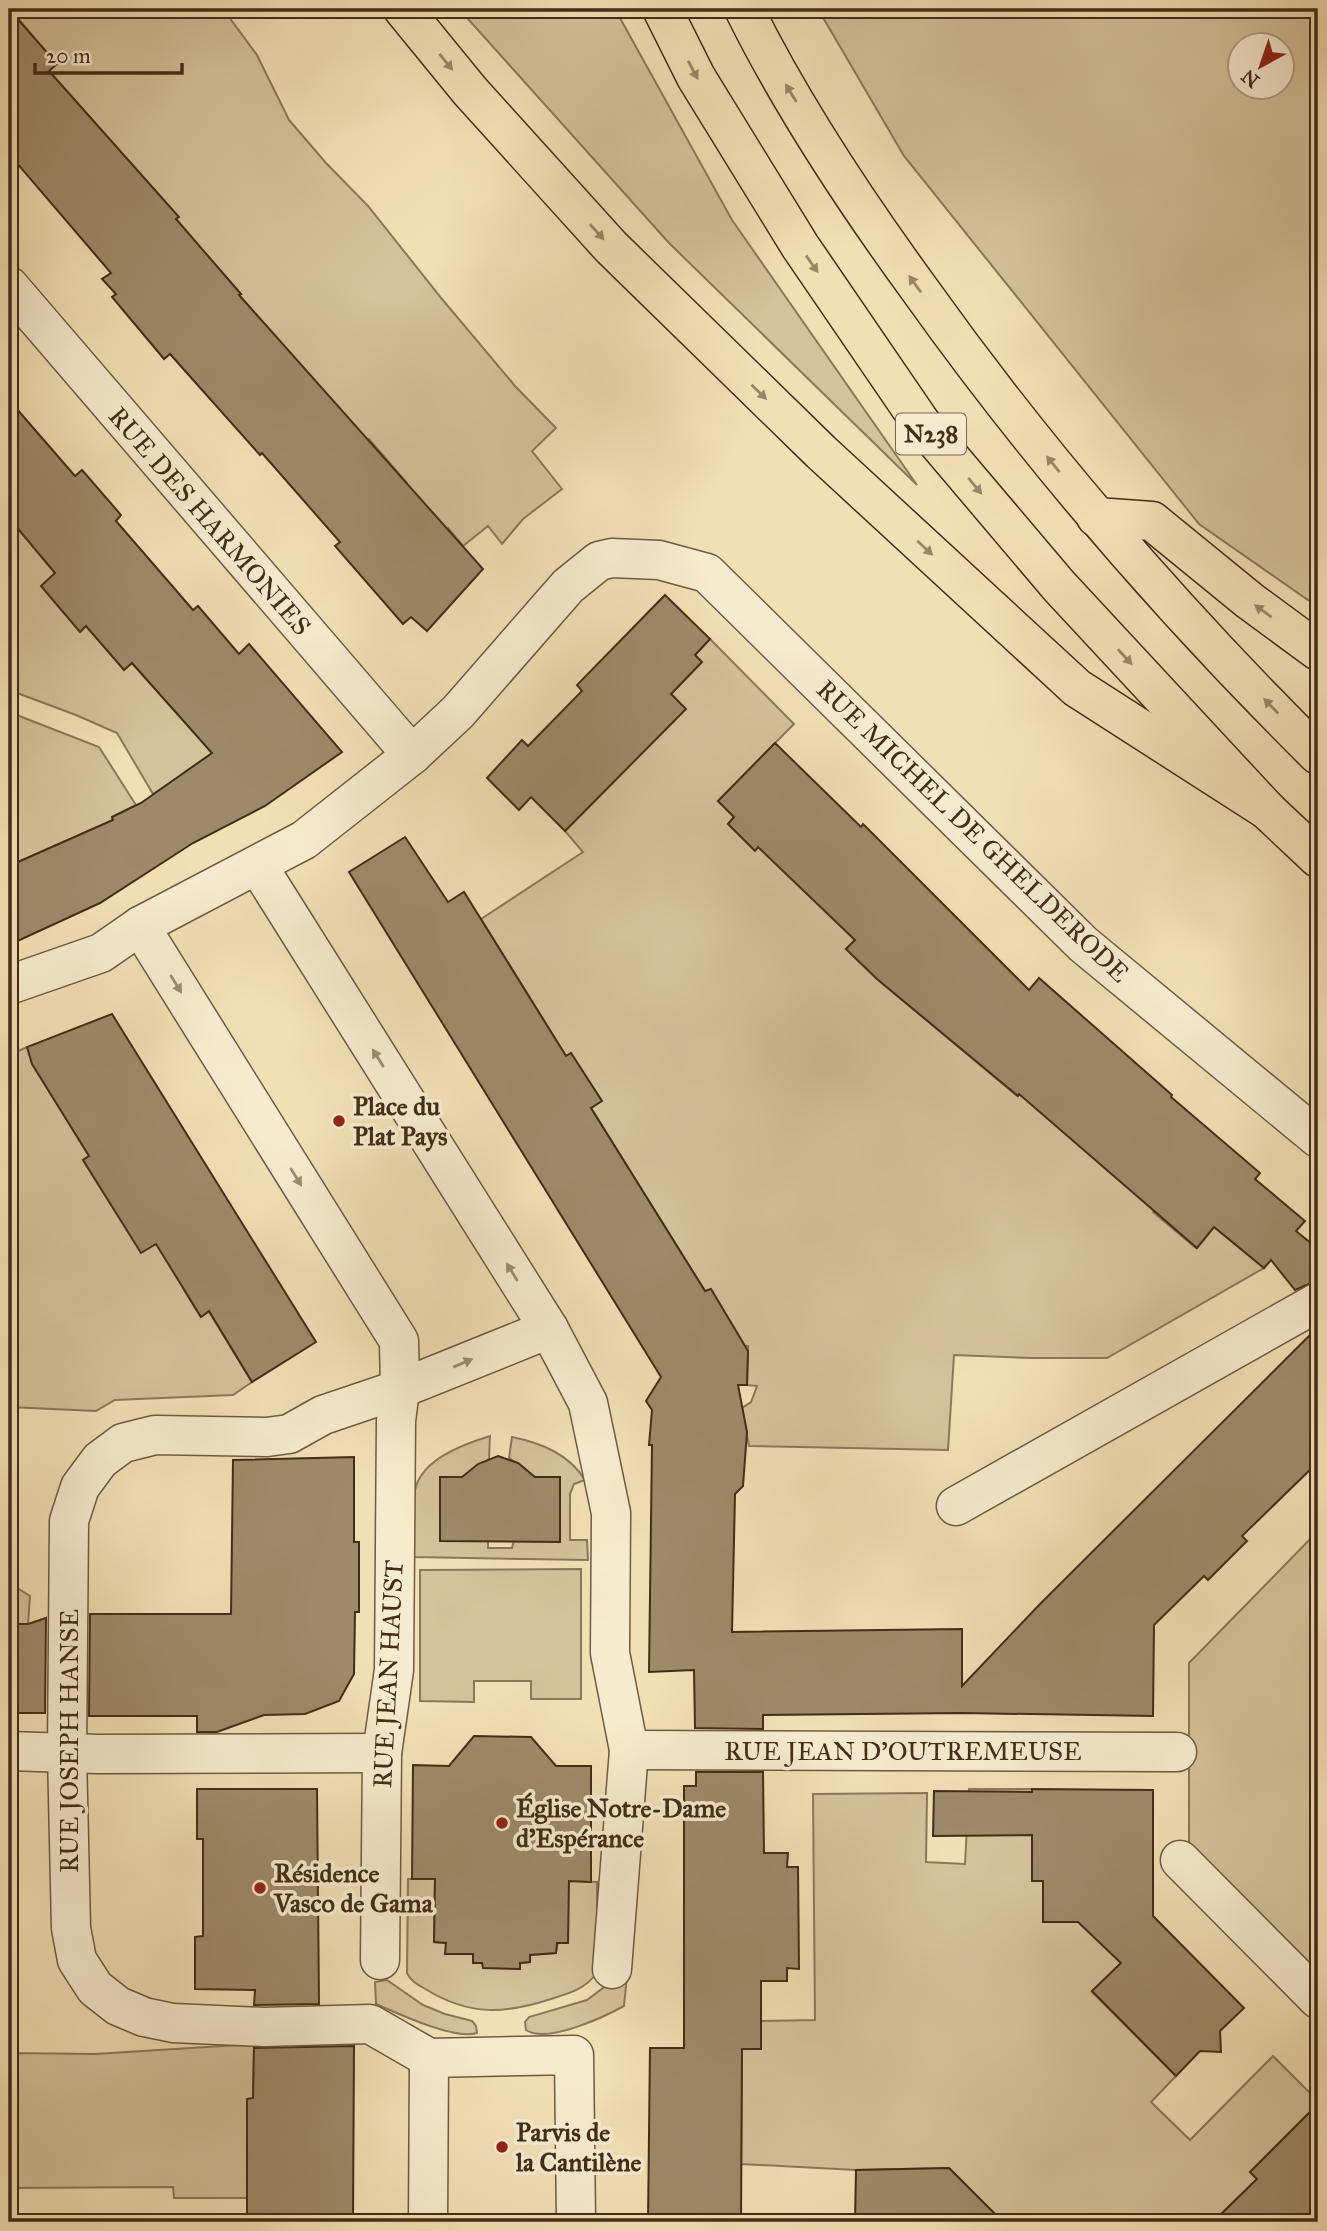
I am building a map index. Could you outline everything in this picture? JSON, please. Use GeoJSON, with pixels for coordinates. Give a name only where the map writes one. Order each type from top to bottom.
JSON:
{"type":"FeatureCollection","features":[{"type":"Feature","properties":{"kind":"highway"},"geometry":{"type":"LineString","coordinates":[[403,9],[470,91],[611,247],[831,462],[1077,688],[1266,810]]}},
{"type":"Feature","properties":{"kind":"highway","name":"N238"},"geometry":{"type":"LineString","coordinates":[[662,9],[696,76],[800,246],[921,423],[1059,586],[1266,810],[1318,858]]}},
{"type":"Feature","properties":{"kind":"highway","name":"N238"},"geometry":{"type":"LineString","coordinates":[[744,9],[854,198],[979,374],[1096,517],[1183,615],[1318,755]]}},
{"type":"Feature","properties":{"kind":"highway"},"geometry":{"type":"LineString","coordinates":[[1096,517],[1152,521],[1250,601],[1318,651]]}},
{"type":"Feature","properties":{"kind":"street","name":"RUE DES HARMONIES"},"geometry":{"type":"LineString","coordinates":[[9,286],[412,755]]}},
{"type":"Feature","properties":{"kind":"street","name":"RUE MICHEL DE GHELDERODE"},"geometry":{"type":"LineString","coordinates":[[9,985],[102,953],[140,926],[304,840],[412,755],[457,712],[568,586],[599,561],[612,558],[659,560],[707,573],[1083,944],[1318,1138]]}},
{"type":"Feature","properties":{"kind":"street"},"geometry":{"type":"LineString","coordinates":[[258,866],[549,1329],[588,1402],[611,1514],[610,1653],[629,1751],[611,1969]]}},
{"type":"Feature","properties":{"kind":"street"},"geometry":{"type":"LineString","coordinates":[[140,926],[398,1341],[400,1389],[549,1329]]}},
{"type":"Feature","properties":{"kind":"street"},"geometry":{"type":"LineString","coordinates":[[957,1506],[1318,1302]]}},
{"type":"Feature","properties":{"kind":"street","name":"RUE JEAN HAUST"},"geometry":{"type":"LineString","coordinates":[[380,1960],[382,1753],[394,1670],[396,1421],[400,1389]]}},
{"type":"Feature","properties":{"kind":"street","name":"RUE JOSEPH HANSE"},"geometry":{"type":"LineString","coordinates":[[400,1389],[323,1415],[289,1434],[267,1437],[155,1435],[123,1443],[100,1461],[80,1487],[69,1521],[67,1753],[71,1928],[77,1960],[95,1988],[108,1999],[144,2017],[173,2023],[264,2027],[370,2024],[429,2058]]}},
{"type":"Feature","properties":{"kind":"street"},"geometry":{"type":"LineString","coordinates":[[9,1751],[382,1753]]}},
{"type":"Feature","properties":{"kind":"street","name":"RUE JEAN D'OUTREMEUSE"},"geometry":{"type":"LineString","coordinates":[[629,1751],[1177,1752]]}},
{"type":"Feature","properties":{"kind":"street"},"geometry":{"type":"LineString","coordinates":[[1180,1860],[1318,1999]]}},
{"type":"Feature","properties":{"kind":"street"},"geometry":{"type":"LineString","coordinates":[[428,2222],[429,2058],[574,2055],[576,2222]]}},
{"type":"Feature","properties":{"kind":"shaded area"},"geometry":{"type":"Polygon","coordinates":[[[10,9],[223,9],[257,55],[289,120],[368,206],[515,386],[556,428],[532,451],[562,489],[523,519],[502,544],[488,526],[463,546],[448,528],[442,533],[403,488],[407,483],[369,439],[366,442],[238,296],[241,294],[172,223],[178,217],[49,71],[56,64],[10,9]]]}},
{"type":"Feature","properties":{"kind":"shaded area"},"geometry":{"type":"Polygon","coordinates":[[[459,9],[615,9],[732,220],[917,485],[669,243],[459,9]]]}},
{"type":"Feature","properties":{"kind":"shaded area"},"geometry":{"type":"Polygon","coordinates":[[[818,9],[1318,9],[1318,607],[1199,524],[904,156],[818,9]]]}},
{"type":"Feature","properties":{"kind":"shaded area"},"geometry":{"type":"Polygon","coordinates":[[[9,518],[55,573],[80,631],[86,626],[124,669],[132,663],[174,710],[180,710],[213,755],[153,794],[117,733],[9,690],[9,518]]]}},
{"type":"Feature","properties":{"kind":"shaded area"},"geometry":{"type":"Polygon","coordinates":[[[710,639],[794,724],[718,801],[734,817],[728,824],[755,850],[759,847],[855,940],[846,949],[877,979],[1017,1096],[1019,1094],[1162,1200],[1153,1212],[1196,1248],[1214,1227],[1264,1268],[1107,1358],[954,1355],[948,1450],[749,1446],[742,1408],[751,1402],[757,1386],[747,1385],[748,1346],[730,1346],[705,1291],[591,1108],[601,1101],[571,1053],[566,1056],[481,919],[583,852],[565,831],[685,709],[671,694],[701,663],[695,655],[710,639]]]}},
{"type":"Feature","properties":{"kind":"shaded area"},"geometry":{"type":"Polygon","coordinates":[[[9,712],[99,747],[136,805],[112,817],[113,820],[9,866],[9,712]]]}},
{"type":"Feature","properties":{"kind":"shaded area"},"geometry":{"type":"Polygon","coordinates":[[[27,1047],[33,1064],[89,1156],[83,1160],[141,1252],[162,1239],[184,1290],[200,1316],[209,1312],[252,1382],[233,1395],[115,1400],[96,1411],[9,1407],[9,1055],[27,1047]]]}},
{"type":"Feature","properties":{"kind":"shaded area"},"geometry":{"type":"Polygon","coordinates":[[[490,1436],[489,1459],[463,1477],[440,1477],[441,1541],[488,1541],[488,1548],[512,1548],[530,1477],[525,1469],[509,1458],[512,1437],[553,1451],[571,1463],[585,1480],[574,1484],[570,1494],[570,1540],[587,1540],[588,1560],[413,1557],[414,1497],[423,1474],[442,1456],[490,1436]]]}},
{"type":"Feature","properties":{"kind":"shaded area"},"geometry":{"type":"Polygon","coordinates":[[[1318,1531],[1318,1972],[1189,1847],[1189,1663],[1318,1531]]]}},
{"type":"Feature","properties":{"kind":"shaded area"},"geometry":{"type":"Polygon","coordinates":[[[581,1569],[581,1699],[531,1699],[531,1681],[474,1681],[474,1702],[420,1701],[420,1570],[581,1569]]]}},
{"type":"Feature","properties":{"kind":"shaded area"},"geometry":{"type":"Polygon","coordinates":[[[9,1583],[30,1596],[28,1624],[9,1624],[9,1583]]]}},
{"type":"Feature","properties":{"kind":"shaded area"},"geometry":{"type":"Polygon","coordinates":[[[969,1789],[1032,1789],[1032,1880],[1043,1881],[1088,1922],[1088,1931],[1121,1963],[1092,1992],[1176,2076],[1151,2102],[1190,2140],[1273,2056],[1318,2101],[1250,2172],[1257,2179],[1213,2222],[1003,2222],[949,2168],[856,2170],[741,2164],[742,2049],[761,2021],[815,2020],[813,1794],[927,1793],[926,1862],[965,1864],[969,1789]]]}},
{"type":"Feature","properties":{"kind":"shaded area"},"geometry":{"type":"Polygon","coordinates":[[[408,1879],[435,1879],[434,1942],[446,1943],[446,1953],[473,1954],[473,1962],[520,1968],[520,1963],[530,1962],[530,1955],[556,1953],[569,1881],[597,1882],[597,1973],[582,1987],[571,1992],[518,2008],[473,2008],[443,1998],[416,1983],[407,1973],[408,1879]]]}},
{"type":"Feature","properties":{"kind":"shaded area"},"geometry":{"type":"Polygon","coordinates":[[[627,1976],[624,2006],[590,2022],[561,2031],[547,2034],[526,2030],[525,2022],[529,2017],[587,2000],[615,1979],[627,1976]]]}},
{"type":"Feature","properties":{"kind":"shaded area"},"geometry":{"type":"Polygon","coordinates":[[[387,1980],[423,2005],[472,2021],[477,2033],[441,2030],[376,2004],[375,1982],[387,1980]]]}},
{"type":"Feature","properties":{"kind":"shaded area"},"geometry":{"type":"Polygon","coordinates":[[[254,2044],[253,2098],[247,2099],[265,2198],[174,2198],[173,2187],[9,2188],[9,2053],[95,2054],[254,2044]]]}},
{"type":"Feature","properties":{"kind":"building"},"geometry":{"type":"Polygon","coordinates":[[[9,9],[57,64],[49,71],[179,217],[176,219],[241,294],[239,295],[483,569],[427,631],[411,617],[403,624],[335,546],[340,542],[262,453],[260,455],[170,354],[164,359],[112,297],[116,294],[102,279],[111,273],[9,154],[9,9]]]}},
{"type":"Feature","properties":{"kind":"building"},"geometry":{"type":"Polygon","coordinates":[[[9,400],[75,476],[82,470],[121,515],[116,521],[193,610],[198,606],[239,654],[249,644],[342,752],[265,806],[193,843],[100,903],[9,945],[9,866],[113,820],[112,817],[141,803],[212,753],[132,663],[124,670],[86,626],[80,632],[41,586],[55,573],[9,518],[9,400]]]}},
{"type":"Feature","properties":{"kind":"building"},"geometry":{"type":"Polygon","coordinates":[[[665,595],[710,639],[695,655],[702,662],[671,694],[686,709],[565,831],[531,797],[519,810],[487,778],[522,740],[528,746],[582,691],[577,685],[665,595]]]}},
{"type":"Feature","properties":{"kind":"building"},"geometry":{"type":"Polygon","coordinates":[[[775,743],[861,827],[863,824],[1029,990],[1039,978],[1260,1173],[1255,1179],[1305,1221],[1296,1231],[1318,1249],[1318,1280],[1295,1290],[1271,1260],[1264,1268],[1214,1227],[1197,1248],[1019,1094],[1018,1096],[877,979],[846,949],[855,940],[758,847],[755,851],[728,824],[734,817],[718,801],[775,743]]]}},
{"type":"Feature","properties":{"kind":"building"},"geometry":{"type":"Polygon","coordinates":[[[405,837],[448,902],[464,892],[566,1056],[571,1053],[602,1101],[591,1108],[705,1291],[711,1289],[748,1351],[747,1385],[738,1385],[747,1432],[743,1486],[735,1494],[732,1632],[962,1629],[962,1686],[1041,1603],[1318,1327],[1318,1462],[1242,1536],[1247,1541],[1208,1580],[1204,1576],[1154,1625],[1153,1716],[962,1713],[763,1715],[763,1729],[695,1728],[694,1670],[649,1672],[652,1445],[649,1445],[652,1410],[646,1401],[661,1377],[349,872],[405,837]]]}},
{"type":"Feature","properties":{"kind":"building"},"geometry":{"type":"Polygon","coordinates":[[[112,1014],[316,1342],[252,1382],[209,1311],[201,1317],[156,1244],[141,1253],[83,1160],[89,1156],[32,1064],[27,1047],[112,1014]]]}},
{"type":"Feature","properties":{"kind":"building"},"geometry":{"type":"Polygon","coordinates":[[[498,1456],[518,1463],[535,1477],[560,1477],[560,1542],[440,1541],[440,1477],[462,1477],[478,1464],[498,1456]]]}},
{"type":"Feature","properties":{"kind":"building"},"geometry":{"type":"Polygon","coordinates":[[[354,1457],[354,1542],[359,1542],[359,1612],[355,1612],[354,1674],[339,1701],[305,1714],[264,1715],[217,1732],[197,1732],[197,1716],[89,1716],[90,1614],[231,1614],[233,1460],[354,1457]]]}},
{"type":"Feature","properties":{"kind":"building"},"geometry":{"type":"Polygon","coordinates":[[[46,1618],[45,1713],[9,1713],[9,1624],[28,1624],[46,1618]]]}},
{"type":"Feature","properties":{"kind":"building","name":"Église Notre-Dame d'Espérance"},"geometry":{"type":"Polygon","coordinates":[[[474,1736],[531,1737],[556,1766],[591,1766],[591,1882],[569,1881],[568,1943],[557,1943],[556,1953],[530,1955],[530,1962],[520,1963],[520,1969],[483,1968],[482,1963],[473,1963],[473,1954],[445,1954],[446,1943],[434,1942],[435,1879],[412,1879],[413,1765],[449,1766],[474,1736]]]}},
{"type":"Feature","properties":{"kind":"building"},"geometry":{"type":"Polygon","coordinates":[[[696,1772],[763,1772],[764,1853],[788,1853],[787,1867],[798,1867],[799,1969],[787,1968],[787,1981],[761,1981],[761,2049],[742,2049],[741,2222],[648,2222],[650,2048],[684,2048],[684,1786],[696,1786],[696,1772]]]}},
{"type":"Feature","properties":{"kind":"building","name":"Résidence Vasco de Gama"},"geometry":{"type":"Polygon","coordinates":[[[197,1789],[317,1789],[319,2004],[254,2005],[255,1990],[195,1989],[195,1937],[203,1936],[203,1839],[197,1839],[197,1789]]]}},
{"type":"Feature","properties":{"kind":"building"},"geometry":{"type":"Polygon","coordinates":[[[1032,1789],[1153,1790],[1153,1916],[1244,2008],[1220,2031],[1221,2052],[1200,2051],[1176,2076],[1092,1991],[1121,1963],[1078,1922],[1043,1922],[1043,1881],[1032,1881],[1032,1835],[933,1836],[934,1791],[1032,1792],[1032,1789]]]}},
{"type":"Feature","properties":{"kind":"building"},"geometry":{"type":"Polygon","coordinates":[[[354,2046],[353,2222],[247,2222],[247,2099],[253,2098],[254,2048],[354,2046]]]}},
{"type":"Feature","properties":{"kind":"building"},"geometry":{"type":"Polygon","coordinates":[[[1318,2104],[1318,2222],[1213,2222],[1257,2179],[1250,2172],[1318,2104]]]}},
{"type":"Feature","properties":{"kind":"building"},"geometry":{"type":"Polygon","coordinates":[[[949,2168],[1003,2222],[855,2222],[856,2170],[949,2168]]]}},
{"type":"Feature","properties":{"kind":"place","name":"Place du Plat Pays"},"geometry":{"type":"Point","coordinates":[339,1121]}},
{"type":"Feature","properties":{"kind":"place","name":"Église Notre-Dame d'Espérance"},"geometry":{"type":"Point","coordinates":[502,1823]}},
{"type":"Feature","properties":{"kind":"place","name":"Résidence Vasco de Gama"},"geometry":{"type":"Point","coordinates":[260,1888]}},
{"type":"Feature","properties":{"kind":"place","name":"Parvis de la Cantilène"},"geometry":{"type":"Point","coordinates":[502,2147]}}]}
